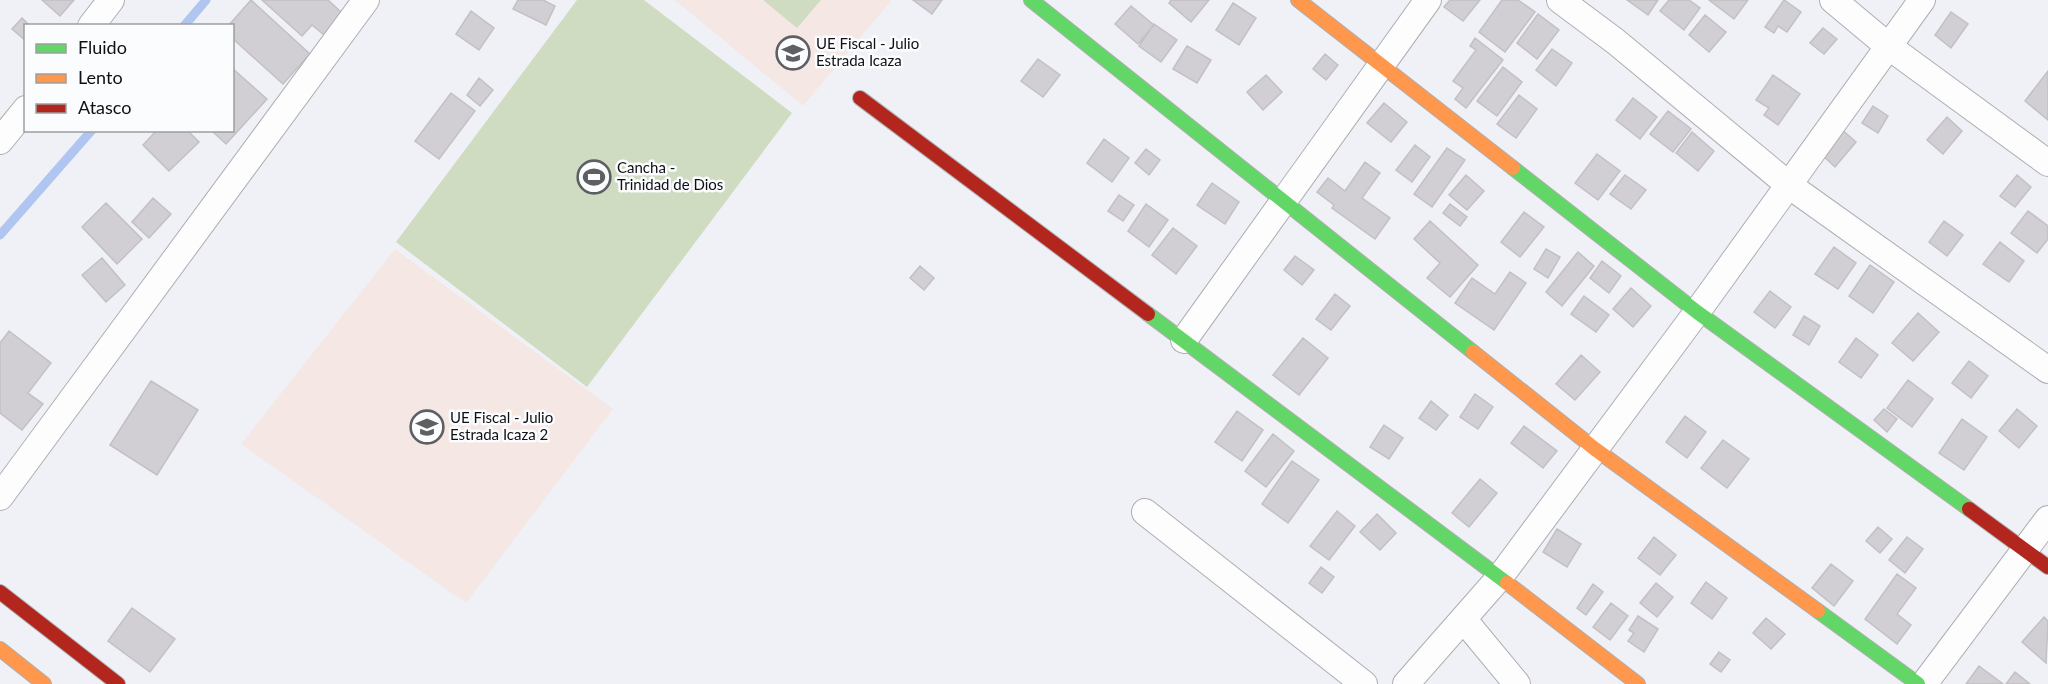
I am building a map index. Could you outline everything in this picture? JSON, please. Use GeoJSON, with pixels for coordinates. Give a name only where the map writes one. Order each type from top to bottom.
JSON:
{"type":"FeatureCollection","features":[{"type":"Feature","properties":{"kind":"street"},"geometry":{"type":"LineString","coordinates":[[93,24],[111,0]]}},
{"type":"Feature","properties":{"kind":"street"},"geometry":{"type":"LineString","coordinates":[[0,497],[366,0]]}},
{"type":"Feature","properties":{"kind":"street"},"geometry":{"type":"LineString","coordinates":[[1031,0],[1595,449],[1917,684]]}},
{"type":"Feature","properties":{"kind":"street"},"geometry":{"type":"LineString","coordinates":[[1298,0],[1698,312],[2025,548],[2048,567]]}},
{"type":"Feature","properties":{"kind":"street"},"geometry":{"type":"LineString","coordinates":[[1184,340],[1286,201],[1428,0]]}},
{"type":"Feature","properties":{"kind":"street"},"geometry":{"type":"LineString","coordinates":[[1560,0],[1615,41],[1790,186],[2048,370]]}},
{"type":"Feature","properties":{"kind":"street"},"geometry":{"type":"LineString","coordinates":[[1833,0],[1888,46],[2048,164]]}},
{"type":"Feature","properties":{"kind":"street"},"geometry":{"type":"LineString","coordinates":[[1406,684],[1500,577],[1698,312],[1922,0]]}},
{"type":"Feature","properties":{"kind":"street"},"geometry":{"type":"LineString","coordinates":[[860,98],[1500,577],[1638,684]]}},
{"type":"Feature","properties":{"kind":"street"},"geometry":{"type":"LineString","coordinates":[[0,141],[24,111]]}},
{"type":"Feature","properties":{"kind":"street"},"geometry":{"type":"LineString","coordinates":[[1145,512],[1364,684]]}},
{"type":"Feature","properties":{"kind":"street"},"geometry":{"type":"LineString","coordinates":[[1924,684],[2048,519]]}},
{"type":"Feature","properties":{"kind":"street"},"geometry":{"type":"LineString","coordinates":[[0,592],[118,684]]}},
{"type":"Feature","properties":{"kind":"street"},"geometry":{"type":"LineString","coordinates":[[1464,620],[1517,684]]}},
{"type":"Feature","properties":{"kind":"street"},"geometry":{"type":"LineString","coordinates":[[1,652],[44,684]]}},
{"type":"Feature","properties":{"kind":"shaded area","name":"UE Fiscal - Julio Estrada Icaza"},"geometry":{"type":"Polygon","coordinates":[[[675,0],[892,0],[803,106],[675,0]]]}},
{"type":"Feature","properties":{"kind":"shaded area","name":"UE Fiscal - Julio Estrada Icaza 2"},"geometry":{"type":"Polygon","coordinates":[[[395,249],[613,409],[466,603],[241,444],[395,249]]]}},
{"type":"Feature","properties":{"kind":"green space","name":"Cancha - Trinidad de Dios"},"geometry":{"type":"Polygon","coordinates":[[[577,0],[644,0],[792,113],[587,387],[396,242],[577,0]]]}},
{"type":"Feature","properties":{"kind":"green space"},"geometry":{"type":"Polygon","coordinates":[[[763,0],[821,0],[797,28],[763,0]]]}},
{"type":"Feature","properties":{"kind":"building"},"geometry":{"type":"Polygon","coordinates":[[[42,0],[74,0],[60,16],[42,0]]]}},
{"type":"Feature","properties":{"kind":"building"},"geometry":{"type":"Polygon","coordinates":[[[251,0],[310,54],[283,84],[234,40],[234,24],[230,24],[251,0]]]}},
{"type":"Feature","properties":{"kind":"building"},"geometry":{"type":"Polygon","coordinates":[[[262,0],[328,0],[342,13],[324,35],[312,25],[302,36],[262,0]]]}},
{"type":"Feature","properties":{"kind":"building"},"geometry":{"type":"Polygon","coordinates":[[[518,0],[543,0],[555,6],[546,25],[513,9],[518,0]]]}},
{"type":"Feature","properties":{"kind":"building"},"geometry":{"type":"Polygon","coordinates":[[[913,0],[942,0],[932,14],[913,0]]]}},
{"type":"Feature","properties":{"kind":"building"},"geometry":{"type":"Polygon","coordinates":[[[1171,0],[1209,0],[1191,22],[1169,3],[1171,0]]]}},
{"type":"Feature","properties":{"kind":"building"},"geometry":{"type":"Polygon","coordinates":[[[1450,0],[1480,0],[1463,21],[1444,7],[1450,0]]]}},
{"type":"Feature","properties":{"kind":"building"},"geometry":{"type":"Polygon","coordinates":[[[1502,0],[1518,0],[1535,12],[1505,52],[1479,32],[1502,0]]]}},
{"type":"Feature","properties":{"kind":"building"},"geometry":{"type":"Polygon","coordinates":[[[1627,0],[1658,0],[1648,15],[1627,0]]]}},
{"type":"Feature","properties":{"kind":"building"},"geometry":{"type":"Polygon","coordinates":[[[1669,0],[1689,0],[1700,8],[1684,30],[1660,11],[1669,0]]]}},
{"type":"Feature","properties":{"kind":"building"},"geometry":{"type":"Polygon","coordinates":[[[1709,0],[1748,0],[1734,19],[1709,0]]]}},
{"type":"Feature","properties":{"kind":"building"},"geometry":{"type":"Polygon","coordinates":[[[1784,0],[1801,12],[1787,32],[1778,26],[1774,33],[1765,27],[1784,0]]]}},
{"type":"Feature","properties":{"kind":"building"},"geometry":{"type":"Polygon","coordinates":[[[1233,3],[1256,18],[1239,45],[1216,30],[1233,3]]]}},
{"type":"Feature","properties":{"kind":"building"},"geometry":{"type":"Polygon","coordinates":[[[1131,6],[1154,25],[1138,44],[1115,24],[1131,6]]]}},
{"type":"Feature","properties":{"kind":"building"},"geometry":{"type":"Polygon","coordinates":[[[471,11],[494,28],[479,50],[456,34],[471,11]]]}},
{"type":"Feature","properties":{"kind":"building"},"geometry":{"type":"Polygon","coordinates":[[[1951,12],[1968,24],[1951,48],[1935,35],[1951,12]]]}},
{"type":"Feature","properties":{"kind":"building"},"geometry":{"type":"Polygon","coordinates":[[[1538,14],[1559,30],[1537,59],[1517,43],[1538,14]]]}},
{"type":"Feature","properties":{"kind":"building"},"geometry":{"type":"Polygon","coordinates":[[[1705,15],[1726,32],[1709,52],[1689,35],[1705,15]]]}},
{"type":"Feature","properties":{"kind":"building"},"geometry":{"type":"Polygon","coordinates":[[[22,18],[28,24],[24,24],[24,39],[12,29],[22,18]]]}},
{"type":"Feature","properties":{"kind":"building"},"geometry":{"type":"Polygon","coordinates":[[[1154,24],[1177,40],[1161,62],[1139,46],[1154,24]]]}},
{"type":"Feature","properties":{"kind":"building"},"geometry":{"type":"Polygon","coordinates":[[[1823,28],[1837,39],[1824,54],[1810,43],[1823,28]]]}},
{"type":"Feature","properties":{"kind":"building"},"geometry":{"type":"Polygon","coordinates":[[[1475,38],[1503,60],[1466,108],[1455,99],[1463,88],[1453,81],[1476,50],[1470,46],[1475,38]]]}},
{"type":"Feature","properties":{"kind":"building"},"geometry":{"type":"Polygon","coordinates":[[[1187,46],[1211,60],[1197,83],[1173,69],[1187,46]]]}},
{"type":"Feature","properties":{"kind":"building"},"geometry":{"type":"Polygon","coordinates":[[[1552,49],[1572,63],[1556,86],[1536,70],[1552,49]]]}},
{"type":"Feature","properties":{"kind":"building"},"geometry":{"type":"Polygon","coordinates":[[[1325,54],[1338,65],[1326,80],[1313,69],[1325,54]]]}},
{"type":"Feature","properties":{"kind":"building"},"geometry":{"type":"Polygon","coordinates":[[[1038,59],[1060,75],[1043,97],[1021,81],[1038,59]]]}},
{"type":"Feature","properties":{"kind":"building"},"geometry":{"type":"Polygon","coordinates":[[[1503,67],[1522,82],[1497,116],[1477,101],[1503,67]]]}},
{"type":"Feature","properties":{"kind":"building"},"geometry":{"type":"Polygon","coordinates":[[[234,70],[267,99],[226,144],[213,132],[234,132],[234,70]]]}},
{"type":"Feature","properties":{"kind":"building"},"geometry":{"type":"Polygon","coordinates":[[[2048,71],[2048,120],[2025,101],[2048,71]]]}},
{"type":"Feature","properties":{"kind":"building"},"geometry":{"type":"Polygon","coordinates":[[[1266,75],[1282,92],[1263,110],[1247,92],[1266,75]]]}},
{"type":"Feature","properties":{"kind":"building"},"geometry":{"type":"Polygon","coordinates":[[[1773,75],[1800,94],[1778,125],[1764,115],[1769,108],[1756,100],[1773,75]]]}},
{"type":"Feature","properties":{"kind":"building"},"geometry":{"type":"Polygon","coordinates":[[[479,78],[493,90],[480,106],[467,95],[479,78]]]}},
{"type":"Feature","properties":{"kind":"building"},"geometry":{"type":"Polygon","coordinates":[[[451,93],[475,111],[439,159],[415,141],[451,93]]]}},
{"type":"Feature","properties":{"kind":"building"},"geometry":{"type":"Polygon","coordinates":[[[1519,95],[1537,109],[1516,138],[1497,124],[1519,95]]]}},
{"type":"Feature","properties":{"kind":"building"},"geometry":{"type":"Polygon","coordinates":[[[1633,98],[1657,117],[1640,139],[1616,120],[1633,98]]]}},
{"type":"Feature","properties":{"kind":"building"},"geometry":{"type":"Polygon","coordinates":[[[1384,103],[1407,122],[1391,142],[1367,123],[1384,103]]]}},
{"type":"Feature","properties":{"kind":"building"},"geometry":{"type":"Polygon","coordinates":[[[1873,106],[1888,116],[1878,133],[1862,123],[1873,106]]]}},
{"type":"Feature","properties":{"kind":"building"},"geometry":{"type":"Polygon","coordinates":[[[1668,111],[1691,129],[1673,152],[1650,134],[1668,111]]]}},
{"type":"Feature","properties":{"kind":"building"},"geometry":{"type":"Polygon","coordinates":[[[1947,117],[1962,131],[1943,154],[1927,140],[1947,117]]]}},
{"type":"Feature","properties":{"kind":"building"},"geometry":{"type":"Polygon","coordinates":[[[1840,128],[1856,142],[1835,167],[1820,153],[1840,128]]]}},
{"type":"Feature","properties":{"kind":"building"},"geometry":{"type":"Polygon","coordinates":[[[155,132],[189,132],[199,142],[169,171],[143,145],[155,132]]]}},
{"type":"Feature","properties":{"kind":"building"},"geometry":{"type":"Polygon","coordinates":[[[1692,132],[1714,151],[1698,171],[1676,153],[1692,132]]]}},
{"type":"Feature","properties":{"kind":"building"},"geometry":{"type":"Polygon","coordinates":[[[1104,139],[1129,158],[1112,182],[1087,163],[1104,139]]]}},
{"type":"Feature","properties":{"kind":"building"},"geometry":{"type":"Polygon","coordinates":[[[1415,145],[1430,157],[1412,182],[1396,170],[1415,145]]]}},
{"type":"Feature","properties":{"kind":"building"},"geometry":{"type":"Polygon","coordinates":[[[1447,148],[1465,160],[1432,207],[1414,194],[1447,148]]]}},
{"type":"Feature","properties":{"kind":"building"},"geometry":{"type":"Polygon","coordinates":[[[1146,149],[1160,160],[1149,175],[1135,163],[1146,149]]]}},
{"type":"Feature","properties":{"kind":"building"},"geometry":{"type":"Polygon","coordinates":[[[1597,154],[1620,171],[1598,200],[1575,183],[1597,154]]]}},
{"type":"Feature","properties":{"kind":"building"},"geometry":{"type":"Polygon","coordinates":[[[1365,162],[1380,173],[1362,198],[1390,218],[1375,239],[1332,208],[1334,205],[1317,192],[1328,178],[1345,191],[1365,162]]]}},
{"type":"Feature","properties":{"kind":"building"},"geometry":{"type":"Polygon","coordinates":[[[1466,175],[1484,191],[1467,210],[1449,195],[1466,175]]]}},
{"type":"Feature","properties":{"kind":"building"},"geometry":{"type":"Polygon","coordinates":[[[1625,175],[1646,190],[1631,209],[1610,194],[1625,175]]]}},
{"type":"Feature","properties":{"kind":"building"},"geometry":{"type":"Polygon","coordinates":[[[2017,175],[2031,187],[2015,207],[2000,196],[2017,175]]]}},
{"type":"Feature","properties":{"kind":"building"},"geometry":{"type":"Polygon","coordinates":[[[1212,183],[1239,202],[1225,224],[1197,205],[1212,183]]]}},
{"type":"Feature","properties":{"kind":"building"},"geometry":{"type":"Polygon","coordinates":[[[1119,195],[1134,205],[1123,221],[1108,211],[1119,195]]]}},
{"type":"Feature","properties":{"kind":"building"},"geometry":{"type":"Polygon","coordinates":[[[153,198],[171,214],[149,238],[132,222],[153,198]]]}},
{"type":"Feature","properties":{"kind":"building"},"geometry":{"type":"Polygon","coordinates":[[[106,203],[142,239],[117,264],[82,227],[106,203]]]}},
{"type":"Feature","properties":{"kind":"building"},"geometry":{"type":"Polygon","coordinates":[[[1146,204],[1168,220],[1149,247],[1128,231],[1146,204]]]}},
{"type":"Feature","properties":{"kind":"building"},"geometry":{"type":"Polygon","coordinates":[[[1450,204],[1467,217],[1460,226],[1443,213],[1450,204]]]}},
{"type":"Feature","properties":{"kind":"building"},"geometry":{"type":"Polygon","coordinates":[[[2028,211],[2048,226],[2048,239],[2037,253],[2011,233],[2028,211]]]}},
{"type":"Feature","properties":{"kind":"building"},"geometry":{"type":"Polygon","coordinates":[[[1524,212],[1544,227],[1520,257],[1501,242],[1524,212]]]}},
{"type":"Feature","properties":{"kind":"building"},"geometry":{"type":"Polygon","coordinates":[[[1430,221],[1478,265],[1450,297],[1427,278],[1440,263],[1414,239],[1430,221]]]}},
{"type":"Feature","properties":{"kind":"building"},"geometry":{"type":"Polygon","coordinates":[[[1944,221],[1963,235],[1947,256],[1929,242],[1944,221]]]}},
{"type":"Feature","properties":{"kind":"building"},"geometry":{"type":"Polygon","coordinates":[[[1173,228],[1197,246],[1176,274],[1152,255],[1173,228]]]}},
{"type":"Feature","properties":{"kind":"building"},"geometry":{"type":"Polygon","coordinates":[[[2000,242],[2024,261],[2009,282],[1983,264],[2000,242]]]}},
{"type":"Feature","properties":{"kind":"building"},"geometry":{"type":"Polygon","coordinates":[[[1834,247],[1856,263],[1838,289],[1815,274],[1834,247]]]}},
{"type":"Feature","properties":{"kind":"building"},"geometry":{"type":"Polygon","coordinates":[[[1546,249],[1560,257],[1548,278],[1534,269],[1546,249]]]}},
{"type":"Feature","properties":{"kind":"building"},"geometry":{"type":"Polygon","coordinates":[[[1578,252],[1594,266],[1562,306],[1546,292],[1578,252]]]}},
{"type":"Feature","properties":{"kind":"building"},"geometry":{"type":"Polygon","coordinates":[[[1295,256],[1314,270],[1302,285],[1284,270],[1295,256]]]}},
{"type":"Feature","properties":{"kind":"building"},"geometry":{"type":"Polygon","coordinates":[[[102,258],[125,285],[106,302],[82,275],[102,258]]]}},
{"type":"Feature","properties":{"kind":"building"},"geometry":{"type":"Polygon","coordinates":[[[1602,261],[1621,276],[1609,293],[1590,278],[1602,261]]]}},
{"type":"Feature","properties":{"kind":"building"},"geometry":{"type":"Polygon","coordinates":[[[1870,265],[1894,282],[1873,313],[1849,296],[1870,265]]]}},
{"type":"Feature","properties":{"kind":"building"},"geometry":{"type":"Polygon","coordinates":[[[920,266],[934,278],[924,290],[910,278],[920,266]]]}},
{"type":"Feature","properties":{"kind":"building"},"geometry":{"type":"Polygon","coordinates":[[[1510,272],[1526,283],[1494,330],[1455,303],[1472,278],[1495,294],[1510,272]]]}},
{"type":"Feature","properties":{"kind":"building"},"geometry":{"type":"Polygon","coordinates":[[[1631,288],[1651,306],[1633,327],[1613,309],[1631,288]]]}},
{"type":"Feature","properties":{"kind":"building"},"geometry":{"type":"Polygon","coordinates":[[[1770,291],[1791,307],[1775,328],[1754,312],[1770,291]]]}},
{"type":"Feature","properties":{"kind":"building"},"geometry":{"type":"Polygon","coordinates":[[[1335,294],[1350,306],[1331,330],[1316,319],[1335,294]]]}},
{"type":"Feature","properties":{"kind":"building"},"geometry":{"type":"Polygon","coordinates":[[[1584,296],[1609,315],[1596,332],[1571,314],[1584,296]]]}},
{"type":"Feature","properties":{"kind":"building"},"geometry":{"type":"Polygon","coordinates":[[[1918,313],[1939,332],[1913,361],[1892,343],[1918,313]]]}},
{"type":"Feature","properties":{"kind":"building"},"geometry":{"type":"Polygon","coordinates":[[[1804,316],[1820,326],[1809,345],[1793,335],[1804,316]]]}},
{"type":"Feature","properties":{"kind":"building"},"geometry":{"type":"Polygon","coordinates":[[[9,331],[51,363],[28,393],[43,404],[22,430],[0,413],[0,343],[9,331]]]}},
{"type":"Feature","properties":{"kind":"building"},"geometry":{"type":"Polygon","coordinates":[[[1303,338],[1328,358],[1299,395],[1273,375],[1303,338]]]}},
{"type":"Feature","properties":{"kind":"building"},"geometry":{"type":"Polygon","coordinates":[[[1856,338],[1878,355],[1861,378],[1839,362],[1856,338]]]}},
{"type":"Feature","properties":{"kind":"building"},"geometry":{"type":"Polygon","coordinates":[[[1581,355],[1600,372],[1575,400],[1556,384],[1581,355]]]}},
{"type":"Feature","properties":{"kind":"building"},"geometry":{"type":"Polygon","coordinates":[[[1969,361],[1988,376],[1971,398],[1952,383],[1969,361]]]}},
{"type":"Feature","properties":{"kind":"building"},"geometry":{"type":"Polygon","coordinates":[[[1908,380],[1933,399],[1912,427],[1887,408],[1908,380]]]}},
{"type":"Feature","properties":{"kind":"building"},"geometry":{"type":"Polygon","coordinates":[[[151,381],[198,410],[157,475],[110,445],[151,381]]]}},
{"type":"Feature","properties":{"kind":"building"},"geometry":{"type":"Polygon","coordinates":[[[1475,394],[1493,407],[1478,429],[1460,417],[1475,394]]]}},
{"type":"Feature","properties":{"kind":"building"},"geometry":{"type":"Polygon","coordinates":[[[1431,401],[1448,415],[1436,430],[1419,418],[1431,401]]]}},
{"type":"Feature","properties":{"kind":"building"},"geometry":{"type":"Polygon","coordinates":[[[1884,409],[1897,419],[1887,432],[1874,420],[1884,409]]]}},
{"type":"Feature","properties":{"kind":"building"},"geometry":{"type":"Polygon","coordinates":[[[2017,409],[2037,426],[2019,448],[1999,431],[2017,409]]]}},
{"type":"Feature","properties":{"kind":"building"},"geometry":{"type":"Polygon","coordinates":[[[1237,411],[1263,430],[1242,461],[1215,442],[1237,411]]]}},
{"type":"Feature","properties":{"kind":"building"},"geometry":{"type":"Polygon","coordinates":[[[1685,416],[1706,432],[1687,458],[1666,442],[1685,416]]]}},
{"type":"Feature","properties":{"kind":"building"},"geometry":{"type":"Polygon","coordinates":[[[1962,419],[1987,437],[1964,470],[1939,453],[1962,419]]]}},
{"type":"Feature","properties":{"kind":"building"},"geometry":{"type":"Polygon","coordinates":[[[1384,425],[1403,438],[1389,459],[1370,447],[1384,425]]]}},
{"type":"Feature","properties":{"kind":"building"},"geometry":{"type":"Polygon","coordinates":[[[1524,426],[1557,451],[1543,468],[1511,443],[1524,426]]]}},
{"type":"Feature","properties":{"kind":"building"},"geometry":{"type":"Polygon","coordinates":[[[1273,434],[1294,451],[1266,487],[1245,471],[1273,434]]]}},
{"type":"Feature","properties":{"kind":"building"},"geometry":{"type":"Polygon","coordinates":[[[1723,440],[1749,459],[1727,488],[1701,468],[1723,440]]]}},
{"type":"Feature","properties":{"kind":"building"},"geometry":{"type":"Polygon","coordinates":[[[1292,461],[1319,480],[1288,523],[1262,504],[1292,461]]]}},
{"type":"Feature","properties":{"kind":"building"},"geometry":{"type":"Polygon","coordinates":[[[1480,479],[1497,493],[1469,527],[1452,513],[1480,479]]]}},
{"type":"Feature","properties":{"kind":"building"},"geometry":{"type":"Polygon","coordinates":[[[1337,511],[1355,526],[1329,560],[1310,546],[1337,511]]]}},
{"type":"Feature","properties":{"kind":"building"},"geometry":{"type":"Polygon","coordinates":[[[1377,514],[1396,533],[1380,550],[1360,532],[1377,514]]]}},
{"type":"Feature","properties":{"kind":"building"},"geometry":{"type":"Polygon","coordinates":[[[1878,527],[1892,539],[1880,553],[1866,541],[1878,527]]]}},
{"type":"Feature","properties":{"kind":"building"},"geometry":{"type":"Polygon","coordinates":[[[1557,529],[1581,544],[1567,567],[1543,552],[1557,529]]]}},
{"type":"Feature","properties":{"kind":"building"},"geometry":{"type":"Polygon","coordinates":[[[1654,537],[1676,555],[1660,575],[1638,558],[1654,537]]]}},
{"type":"Feature","properties":{"kind":"building"},"geometry":{"type":"Polygon","coordinates":[[[1907,537],[1923,549],[1905,573],[1889,560],[1907,537]]]}},
{"type":"Feature","properties":{"kind":"building"},"geometry":{"type":"Polygon","coordinates":[[[1831,564],[1853,581],[1834,606],[1812,588],[1831,564]]]}},
{"type":"Feature","properties":{"kind":"building"},"geometry":{"type":"Polygon","coordinates":[[[1321,567],[1334,577],[1322,593],[1309,583],[1321,567]]]}},
{"type":"Feature","properties":{"kind":"building"},"geometry":{"type":"Polygon","coordinates":[[[1897,574],[1916,588],[1897,614],[1911,625],[1897,644],[1865,619],[1897,574]]]}},
{"type":"Feature","properties":{"kind":"building"},"geometry":{"type":"Polygon","coordinates":[[[1706,582],[1727,598],[1712,619],[1691,603],[1706,582]]]}},
{"type":"Feature","properties":{"kind":"building"},"geometry":{"type":"Polygon","coordinates":[[[1656,583],[1673,597],[1657,617],[1640,603],[1656,583]]]}},
{"type":"Feature","properties":{"kind":"building"},"geometry":{"type":"Polygon","coordinates":[[[1593,584],[1603,592],[1586,615],[1577,608],[1593,584]]]}},
{"type":"Feature","properties":{"kind":"building"},"geometry":{"type":"Polygon","coordinates":[[[1611,603],[1628,616],[1610,640],[1593,627],[1611,603]]]}},
{"type":"Feature","properties":{"kind":"building"},"geometry":{"type":"Polygon","coordinates":[[[132,608],[175,639],[150,672],[108,641],[132,608]]]}},
{"type":"Feature","properties":{"kind":"building"},"geometry":{"type":"Polygon","coordinates":[[[1638,616],[1658,629],[1644,652],[1628,641],[1634,633],[1629,630],[1638,616]]]}},
{"type":"Feature","properties":{"kind":"building"},"geometry":{"type":"Polygon","coordinates":[[[2044,617],[2048,621],[2046,663],[2022,642],[2044,617]]]}},
{"type":"Feature","properties":{"kind":"building"},"geometry":{"type":"Polygon","coordinates":[[[1766,618],[1785,634],[1771,649],[1753,633],[1766,618]]]}},
{"type":"Feature","properties":{"kind":"building"},"geometry":{"type":"Polygon","coordinates":[[[1719,652],[1730,660],[1721,672],[1710,664],[1719,652]]]}},
{"type":"Feature","properties":{"kind":"building"},"geometry":{"type":"Polygon","coordinates":[[[1979,666],[2003,684],[1966,684],[1979,666]]]}},
{"type":"Feature","properties":{"kind":"building"},"geometry":{"type":"Polygon","coordinates":[[[2015,672],[2030,684],[2006,684],[2015,672]]]}},
{"type":"Feature","properties":{"kind":"waterway"},"geometry":{"type":"LineString","coordinates":[[186,24],[206,0]]}},
{"type":"Feature","properties":{"kind":"waterway"},"geometry":{"type":"LineString","coordinates":[[0,235],[90,132]]}},
{"type":"Feature","properties":{"kind":"traffic: fast"},"geometry":{"type":"LineString","coordinates":[[1031,0],[1473,352]]}},
{"type":"Feature","properties":{"kind":"traffic: fast"},"geometry":{"type":"LineString","coordinates":[[1513,168],[1697,312],[1969,509]]}},
{"type":"Feature","properties":{"kind":"traffic: fast"},"geometry":{"type":"LineString","coordinates":[[1148,314],[1507,583]]}},
{"type":"Feature","properties":{"kind":"traffic: fast"},"geometry":{"type":"LineString","coordinates":[[1818,611],[1918,684]]}},
{"type":"Feature","properties":{"kind":"traffic: slow"},"geometry":{"type":"LineString","coordinates":[[1298,0],[1513,168]]}},
{"type":"Feature","properties":{"kind":"traffic: slow"},"geometry":{"type":"LineString","coordinates":[[1473,352],[1595,449],[1818,611]]}},
{"type":"Feature","properties":{"kind":"traffic: slow"},"geometry":{"type":"LineString","coordinates":[[1507,583],[1638,684]]}},
{"type":"Feature","properties":{"kind":"traffic: slow"},"geometry":{"type":"LineString","coordinates":[[0,649],[44,684]]}},
{"type":"Feature","properties":{"kind":"traffic: jam"},"geometry":{"type":"LineString","coordinates":[[860,98],[1148,314]]}},
{"type":"Feature","properties":{"kind":"traffic: jam"},"geometry":{"type":"LineString","coordinates":[[1969,509],[2048,567]]}},
{"type":"Feature","properties":{"kind":"traffic: jam"},"geometry":{"type":"LineString","coordinates":[[0,592],[118,684]]}},
{"type":"Feature","properties":{"kind":"place","name":"UE Fiscal - Julio Estrada Icaza"},"geometry":{"type":"Point","coordinates":[793,53]}},
{"type":"Feature","properties":{"kind":"place","name":"Cancha - Trinidad de Dios"},"geometry":{"type":"Point","coordinates":[594,177]}},
{"type":"Feature","properties":{"kind":"place","name":"UE Fiscal - Julio Estrada Icaza 2"},"geometry":{"type":"Point","coordinates":[427,427]}}]}
